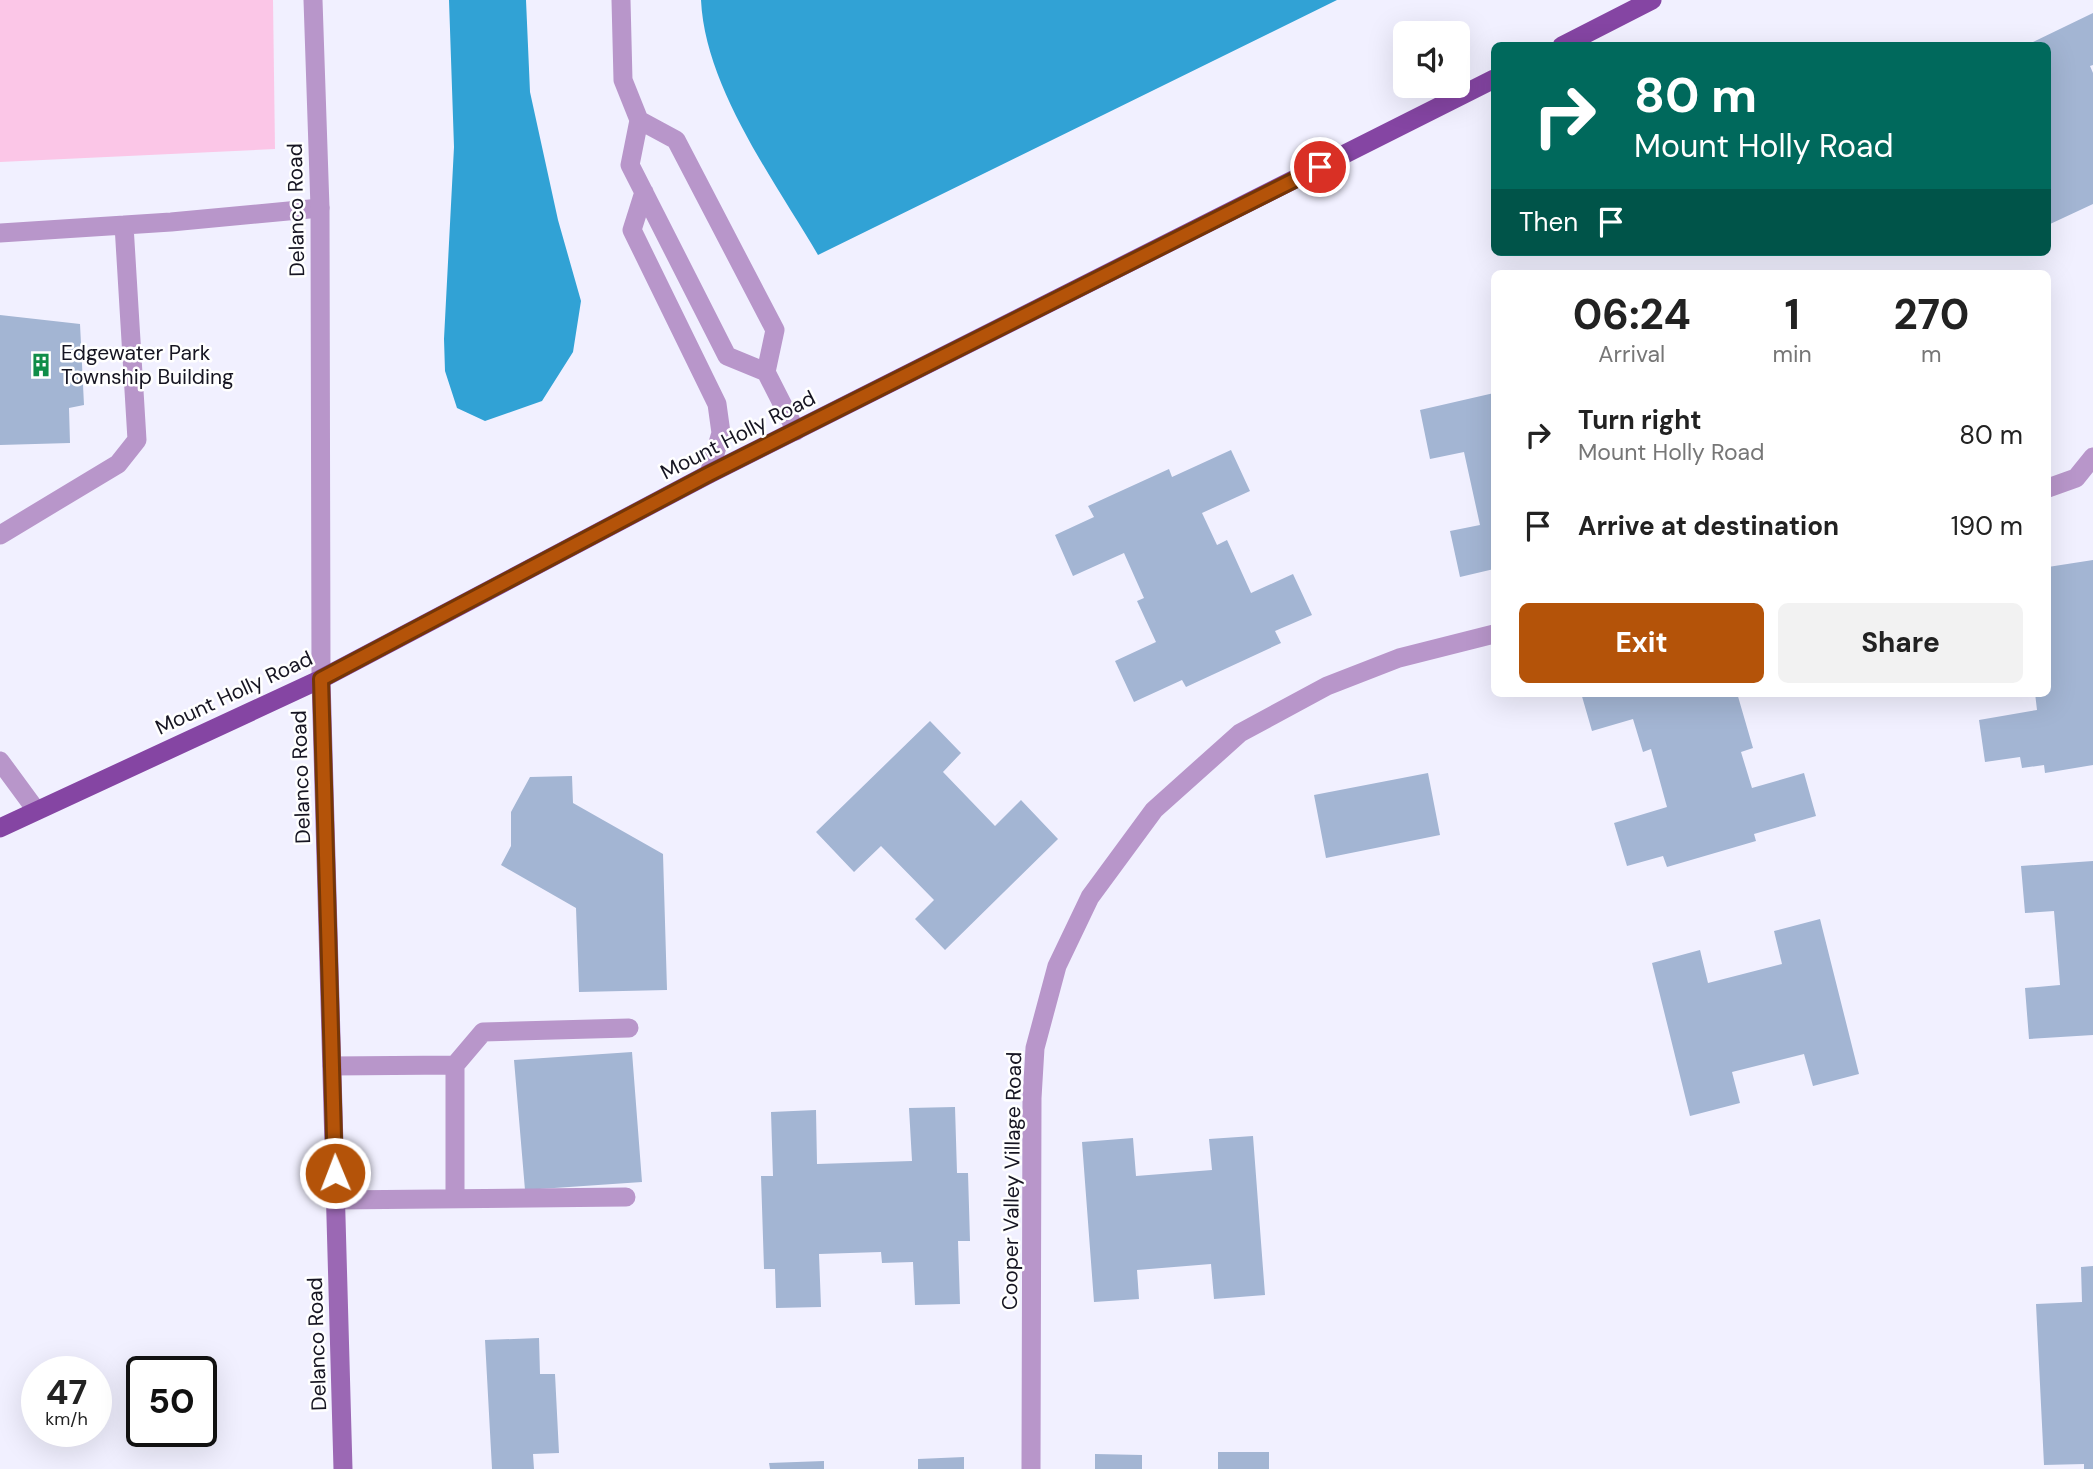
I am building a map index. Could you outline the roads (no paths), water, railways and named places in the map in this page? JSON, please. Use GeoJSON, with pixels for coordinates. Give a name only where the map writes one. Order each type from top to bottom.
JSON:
{"type":"FeatureCollection","features":[{"type":"Feature","properties":{"kind":"main road"},"geometry":{"type":"LineString","coordinates":[[1570,42],[1653,0]]}},
{"type":"Feature","properties":{"kind":"main road","name":"Mount Holly Road"},"geometry":{"type":"LineString","coordinates":[[0,828],[321,679],[709,474],[1491,81]]}},
{"type":"Feature","properties":{"kind":"main road","name":"Delanco Road"},"geometry":{"type":"LineString","coordinates":[[321,679],[343,1469]]}},
{"type":"Feature","properties":{"kind":"street","name":"Delanco Road"},"geometry":{"type":"LineString","coordinates":[[313,0],[320,208],[321,679]]}},
{"type":"Feature","properties":{"kind":"street"},"geometry":{"type":"LineString","coordinates":[[621,0],[623,80],[639,120],[630,165],[727,356],[766,372]]}},
{"type":"Feature","properties":{"kind":"street"},"geometry":{"type":"LineString","coordinates":[[639,120],[676,140],[775,330],[766,372],[796,431]]}},
{"type":"Feature","properties":{"kind":"street"},"geometry":{"type":"LineString","coordinates":[[644,192],[632,230],[717,404],[721,433],[709,474]]}},
{"type":"Feature","properties":{"kind":"street"},"geometry":{"type":"LineString","coordinates":[[0,233],[320,208]]}},
{"type":"Feature","properties":{"kind":"street"},"geometry":{"type":"LineString","coordinates":[[0,535],[118,464],[137,440],[124,225]]}},
{"type":"Feature","properties":{"kind":"street"},"geometry":{"type":"LineString","coordinates":[[2051,487],[2076,478],[2093,457]]}},
{"type":"Feature","properties":{"kind":"street","name":"Cooper Valley Village Road"},"geometry":{"type":"LineString","coordinates":[[1031,1469],[1032,1098],[1035,1048],[1057,966],[1090,897],[1154,810],[1240,733],[1327,686],[1399,658],[1491,635]]}},
{"type":"Feature","properties":{"kind":"street"},"geometry":{"type":"LineString","coordinates":[[0,761],[36,810]]}},
{"type":"Feature","properties":{"kind":"street"},"geometry":{"type":"LineString","coordinates":[[455,1199],[456,1065],[483,1032],[629,1027]]}},
{"type":"Feature","properties":{"kind":"street"},"geometry":{"type":"LineString","coordinates":[[332,1066],[456,1065]]}},
{"type":"Feature","properties":{"kind":"street"},"geometry":{"type":"LineString","coordinates":[[335,1200],[626,1197]]}},
{"type":"Feature","properties":{"kind":"water"},"geometry":{"type":"Polygon","coordinates":[[[449,0],[526,0],[530,92],[558,220],[581,301],[573,352],[542,401],[485,421],[457,408],[445,371],[444,339],[454,147],[449,0]]]}},
{"type":"Feature","properties":{"kind":"water"},"geometry":{"type":"Polygon","coordinates":[[[701,0],[1337,0],[818,255],[744,132],[728,99],[705,33],[701,0]]]}},
{"type":"Feature","properties":{"kind":"place","name":"Edgewater Park Township Building"},"geometry":{"type":"Point","coordinates":[41,365]}}]}
